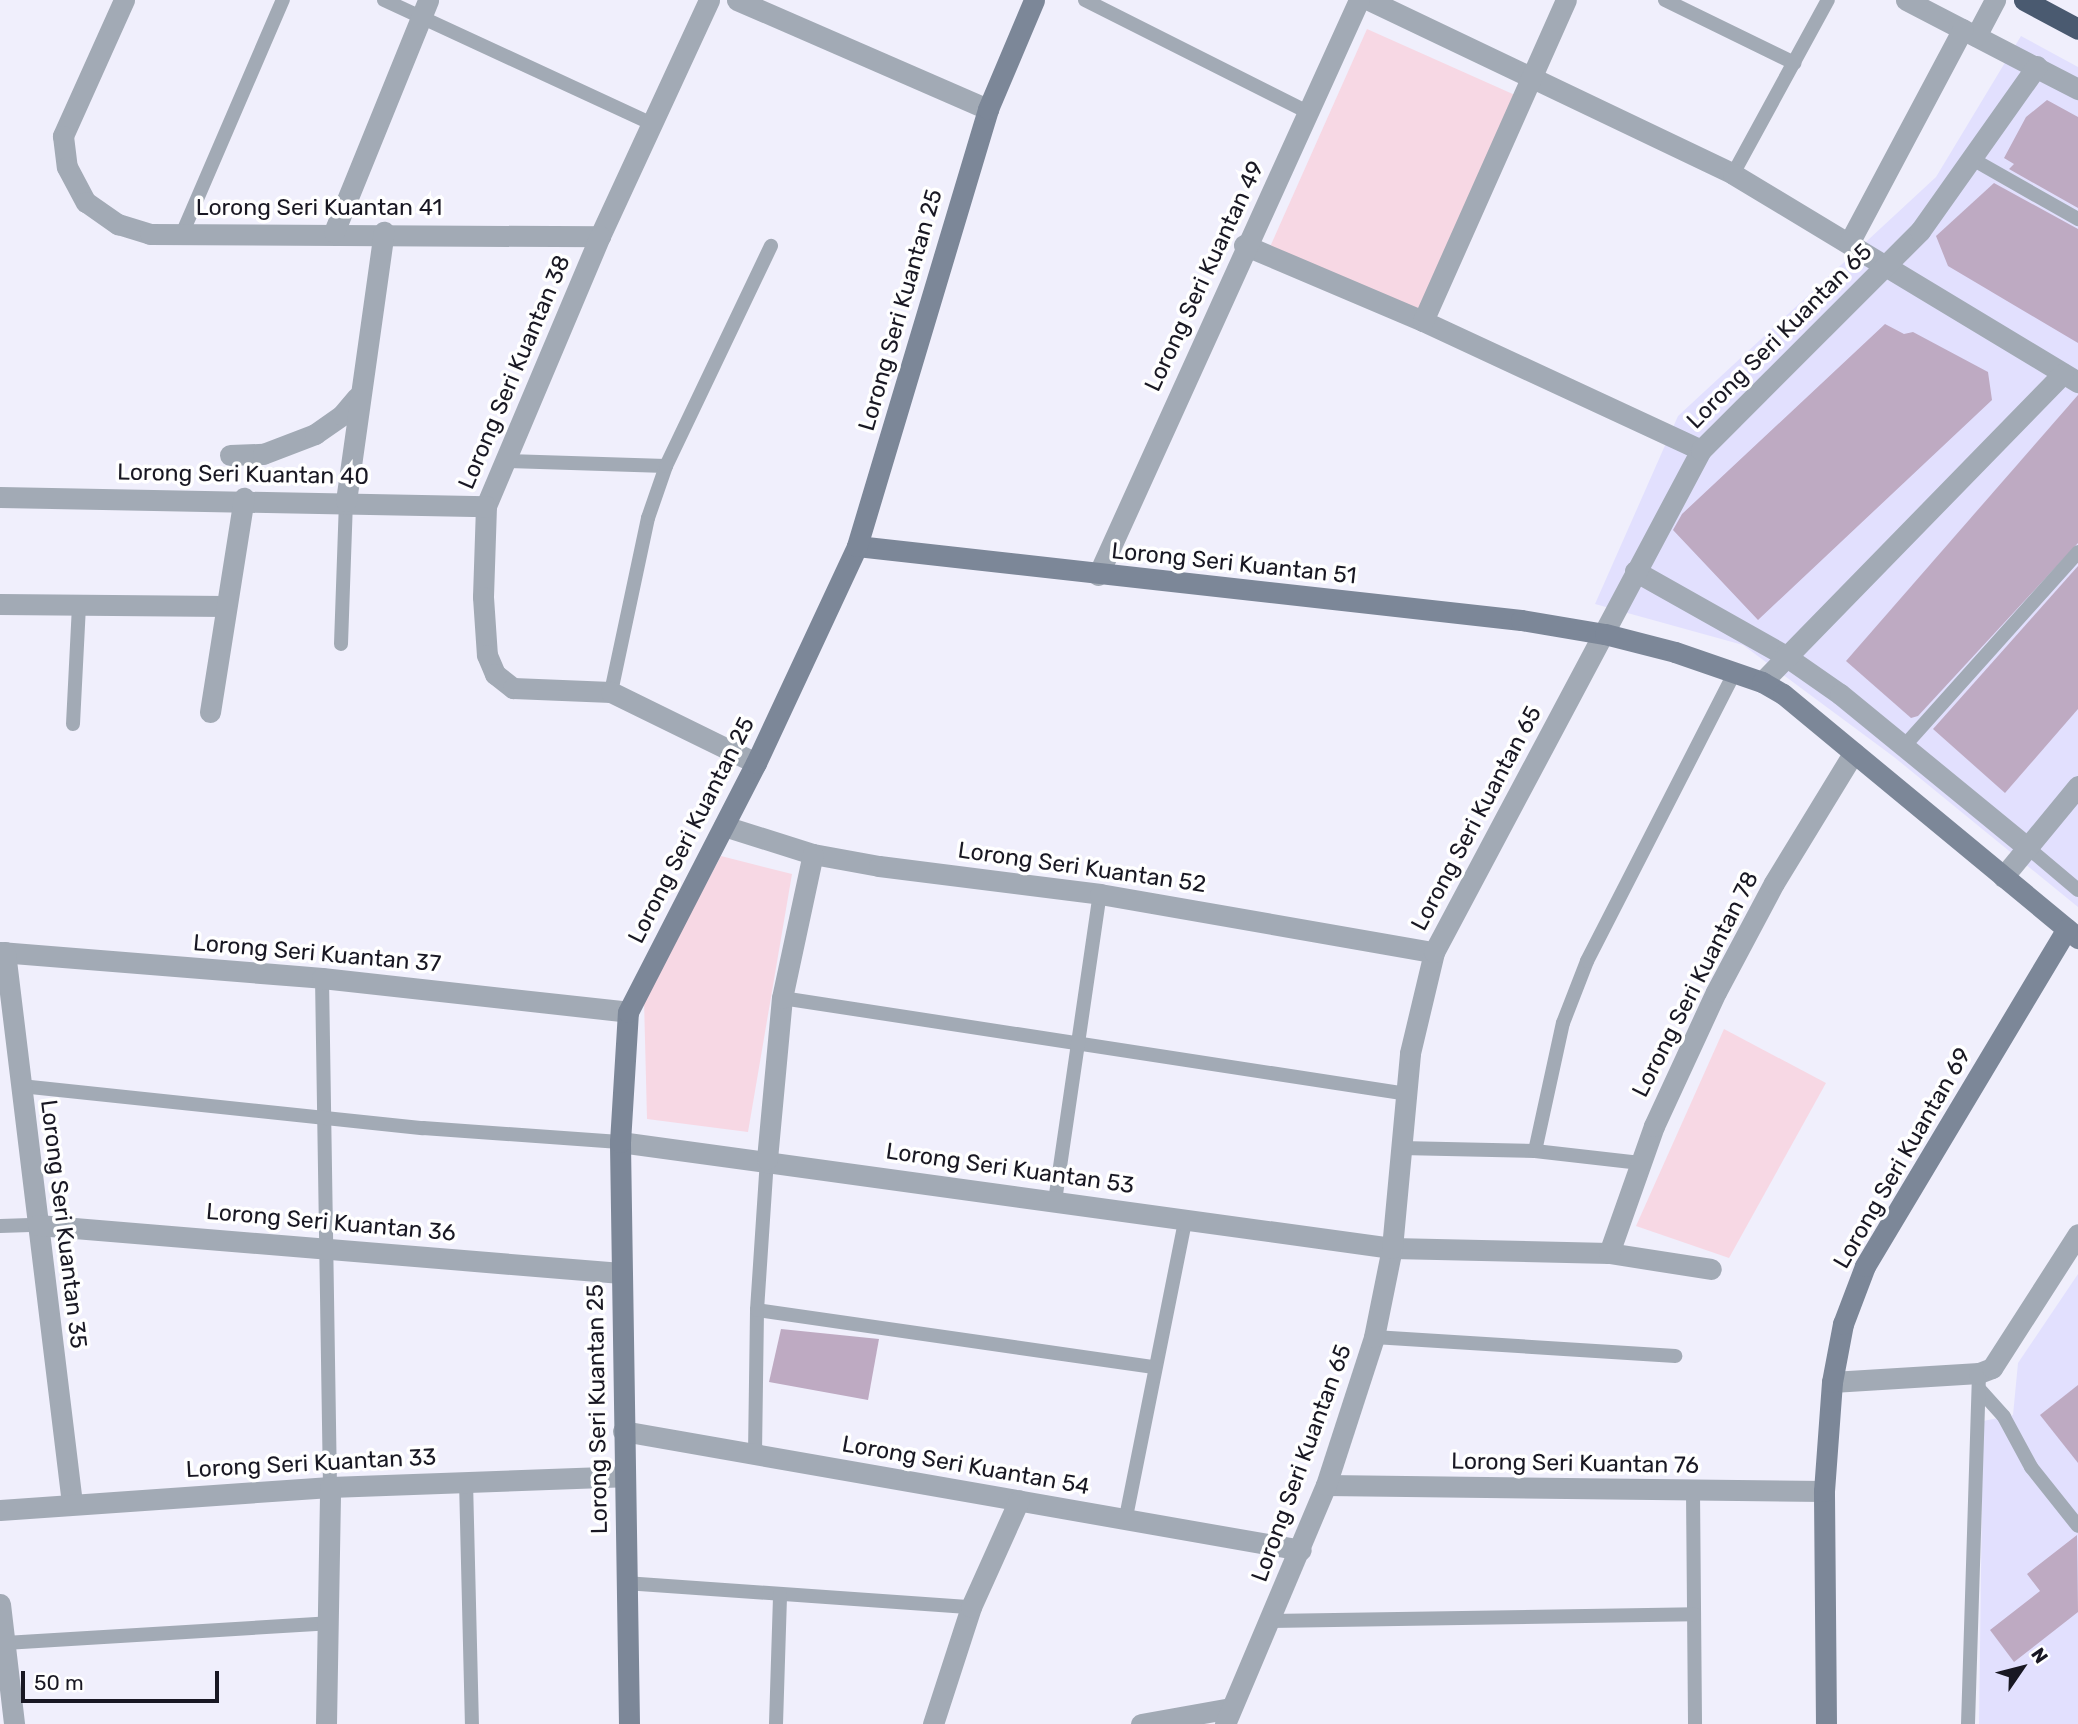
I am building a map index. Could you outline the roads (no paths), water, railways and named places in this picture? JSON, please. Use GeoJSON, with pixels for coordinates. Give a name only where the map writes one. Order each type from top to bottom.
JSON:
{"type":"FeatureCollection","features":[{"type":"Feature","properties":{"kind":"highway"},"geometry":{"type":"LineString","coordinates":[[2024,0],[2078,29]]}},
{"type":"Feature","properties":{"kind":"street","name":"Lorong Seri Kuantan 41"},"geometry":{"type":"LineString","coordinates":[[124,0],[63,136],[67,167],[86,202],[118,224],[150,234],[384,232],[600,236]]}},
{"type":"Feature","properties":{"kind":"street","name":"Lorong Seri Kuantan 38"},"geometry":{"type":"LineString","coordinates":[[709,0],[600,236],[486,506],[483,597],[487,655],[495,674],[513,688],[611,692],[756,763]]}},
{"type":"Feature","properties":{"kind":"street"},"geometry":{"type":"LineString","coordinates":[[737,0],[988,109]]}},
{"type":"Feature","properties":{"kind":"street","name":"Lorong Seri Kuantan 25"},"geometry":{"type":"LineString","coordinates":[[629,1724],[620,1142],[628,1012],[756,763],[857,546],[988,109],[1034,0]]}},
{"type":"Feature","properties":{"kind":"street","name":"Lorong Seri Kuantan 49"},"geometry":{"type":"LineString","coordinates":[[1098,575],[1244,245],[1310,113],[1359,0]]}},
{"type":"Feature","properties":{"kind":"street"},"geometry":{"type":"LineString","coordinates":[[1369,0],[1733,174],[2070,378],[1784,656],[1762,681]]}},
{"type":"Feature","properties":{"kind":"street"},"geometry":{"type":"LineString","coordinates":[[1423,321],[1566,0]]}},
{"type":"Feature","properties":{"kind":"street"},"geometry":{"type":"LineString","coordinates":[[1906,0],[2078,89]]}},
{"type":"Feature","properties":{"kind":"street"},"geometry":{"type":"LineString","coordinates":[[1849,243],[1969,32],[1995,0]]}},
{"type":"Feature","properties":{"kind":"street"},"geometry":{"type":"LineString","coordinates":[[334,232],[425,8]]}},
{"type":"Feature","properties":{"kind":"street","name":"Lorong Seri Kuantan 65"},"geometry":{"type":"LineString","coordinates":[[1228,1716],[1301,1550],[1326,1485],[1374,1337],[1392,1248],[1407,1094],[1420,998],[1434,953],[1701,450],[1888,267],[1974,160],[2038,66]]}},
{"type":"Feature","properties":{"kind":"street"},"geometry":{"type":"LineString","coordinates":[[346,501],[357,397],[384,232]]}},
{"type":"Feature","properties":{"kind":"street"},"geometry":{"type":"LineString","coordinates":[[1244,245],[1423,321],[1701,450]]}},
{"type":"Feature","properties":{"kind":"street"},"geometry":{"type":"LineString","coordinates":[[230,455],[263,454],[315,434],[342,415],[357,397]]}},
{"type":"Feature","properties":{"kind":"street","name":"Lorong Seri Kuantan 40"},"geometry":{"type":"LineString","coordinates":[[0,497],[244,498],[486,506]]}},
{"type":"Feature","properties":{"kind":"street"},"geometry":{"type":"LineString","coordinates":[[210,712],[244,498]]}},
{"type":"Feature","properties":{"kind":"street","name":"Lorong Seri Kuantan 51"},"geometry":{"type":"LineString","coordinates":[[857,546],[1508,619],[1605,634],[1735,672],[1762,681],[1854,752],[2073,933]]}},
{"type":"Feature","properties":{"kind":"street"},"geometry":{"type":"LineString","coordinates":[[1636,571],[1784,656],[1906,744],[2026,846]]}},
{"type":"Feature","properties":{"kind":"street"},"geometry":{"type":"LineString","coordinates":[[0,604],[225,606]]}},
{"type":"Feature","properties":{"kind":"street","name":"Lorong Seri Kuantan 78"},"geometry":{"type":"LineString","coordinates":[[1609,1253],[1640,1163],[1716,992],[1774,883],[1854,752]]}},
{"type":"Feature","properties":{"kind":"street"},"geometry":{"type":"LineString","coordinates":[[2003,877],[2078,786]]}},
{"type":"Feature","properties":{"kind":"street","name":"Lorong Seri Kuantan 52"},"geometry":{"type":"LineString","coordinates":[[724,826],[813,854],[1100,894],[1434,953]]}},
{"type":"Feature","properties":{"kind":"street"},"geometry":{"type":"LineString","coordinates":[[767,1159],[782,998],[813,854]]}},
{"type":"Feature","properties":{"kind":"street","name":"Lorong Seri Kuantan 69"},"geometry":{"type":"LineString","coordinates":[[1826,1724],[1824,1491],[1832,1382],[1843,1324],[1865,1266],[2073,933]]}},
{"type":"Feature","properties":{"kind":"street","name":"Lorong Seri Kuantan 37"},"geometry":{"type":"LineString","coordinates":[[2,952],[321,978],[628,1012]]}},
{"type":"Feature","properties":{"kind":"street","name":"Lorong Seri Kuantan 35"},"geometry":{"type":"LineString","coordinates":[[2,952],[72,1503]]}},
{"type":"Feature","properties":{"kind":"street","name":"Lorong Seri Kuantan 53"},"geometry":{"type":"LineString","coordinates":[[620,1142],[767,1159],[1185,1221],[1392,1248],[1609,1253],[1711,1269]]}},
{"type":"Feature","properties":{"kind":"street","name":"Lorong Seri Kuantan 36"},"geometry":{"type":"LineString","coordinates":[[38,1225],[621,1273]]}},
{"type":"Feature","properties":{"kind":"street"},"geometry":{"type":"LineString","coordinates":[[1832,1382],[1980,1382],[1998,1362],[2078,1234]]}},
{"type":"Feature","properties":{"kind":"street","name":"Lorong Seri Kuantan 54"},"geometry":{"type":"LineString","coordinates":[[623,1431],[1019,1500],[1125,1522],[1301,1550]]}},
{"type":"Feature","properties":{"kind":"street","name":"Lorong Seri Kuantan 33"},"geometry":{"type":"LineString","coordinates":[[0,1510],[330,1487],[625,1476]]}},
{"type":"Feature","properties":{"kind":"street","name":"Lorong Seri Kuantan 76"},"geometry":{"type":"LineString","coordinates":[[1326,1485],[1693,1492],[1824,1491]]}},
{"type":"Feature","properties":{"kind":"street"},"geometry":{"type":"LineString","coordinates":[[326,1724],[330,1487]]}},
{"type":"Feature","properties":{"kind":"street"},"geometry":{"type":"LineString","coordinates":[[933,1724],[971,1607],[1019,1500]]}},
{"type":"Feature","properties":{"kind":"street"},"geometry":{"type":"LineString","coordinates":[[0,1604],[14,1724]]}},
{"type":"Feature","properties":{"kind":"street"},"geometry":{"type":"LineString","coordinates":[[1141,1724],[1228,1716]]}},
{"type":"Feature","properties":{"kind":"lane"},"geometry":{"type":"LineString","coordinates":[[183,234],[283,0]]}},
{"type":"Feature","properties":{"kind":"lane"},"geometry":{"type":"LineString","coordinates":[[384,0],[425,8],[652,124]]}},
{"type":"Feature","properties":{"kind":"lane"},"geometry":{"type":"LineString","coordinates":[[1085,0],[1310,113]]}},
{"type":"Feature","properties":{"kind":"lane"},"geometry":{"type":"LineString","coordinates":[[1665,0],[1794,63]]}},
{"type":"Feature","properties":{"kind":"lane"},"geometry":{"type":"LineString","coordinates":[[1733,174],[1828,0]]}},
{"type":"Feature","properties":{"kind":"lane"},"geometry":{"type":"LineString","coordinates":[[1974,160],[2078,219]]}},
{"type":"Feature","properties":{"kind":"lane"},"geometry":{"type":"LineString","coordinates":[[611,692],[648,518],[666,466],[771,246]]}},
{"type":"Feature","properties":{"kind":"lane"},"geometry":{"type":"LineString","coordinates":[[505,461],[666,466]]}},
{"type":"Feature","properties":{"kind":"lane"},"geometry":{"type":"LineString","coordinates":[[341,645],[346,501]]}},
{"type":"Feature","properties":{"kind":"lane"},"geometry":{"type":"LineString","coordinates":[[1906,744],[2078,552]]}},
{"type":"Feature","properties":{"kind":"lane"},"geometry":{"type":"LineString","coordinates":[[72,724],[79,605]]}},
{"type":"Feature","properties":{"kind":"lane"},"geometry":{"type":"LineString","coordinates":[[1535,1151],[1563,1023],[1587,961],[1735,672]]}},
{"type":"Feature","properties":{"kind":"lane"},"geometry":{"type":"LineString","coordinates":[[2026,846],[2078,890]]}},
{"type":"Feature","properties":{"kind":"lane"},"geometry":{"type":"LineString","coordinates":[[1055,1201],[1100,894]]}},
{"type":"Feature","properties":{"kind":"lane"},"geometry":{"type":"LineString","coordinates":[[321,978],[323,1247],[330,1487]]}},
{"type":"Feature","properties":{"kind":"lane"},"geometry":{"type":"LineString","coordinates":[[782,998],[1078,1046],[1407,1094]]}},
{"type":"Feature","properties":{"kind":"lane"},"geometry":{"type":"LineString","coordinates":[[21,1086],[321,1114],[424,1128],[620,1142]]}},
{"type":"Feature","properties":{"kind":"lane"},"geometry":{"type":"LineString","coordinates":[[1401,1149],[1535,1151],[1640,1163]]}},
{"type":"Feature","properties":{"kind":"lane"},"geometry":{"type":"LineString","coordinates":[[755,1454],[757,1310],[767,1159]]}},
{"type":"Feature","properties":{"kind":"lane"},"geometry":{"type":"LineString","coordinates":[[1125,1522],[1185,1221]]}},
{"type":"Feature","properties":{"kind":"lane"},"geometry":{"type":"LineString","coordinates":[[0,1226],[38,1225]]}},
{"type":"Feature","properties":{"kind":"lane"},"geometry":{"type":"LineString","coordinates":[[757,1310],[1154,1367]]}},
{"type":"Feature","properties":{"kind":"lane"},"geometry":{"type":"LineString","coordinates":[[1374,1337],[1675,1356]]}},
{"type":"Feature","properties":{"kind":"lane"},"geometry":{"type":"LineString","coordinates":[[1980,1382],[2004,1417],[2031,1467],[2078,1527]]}},
{"type":"Feature","properties":{"kind":"lane"},"geometry":{"type":"LineString","coordinates":[[1968,1724],[1980,1382]]}},
{"type":"Feature","properties":{"kind":"lane"},"geometry":{"type":"LineString","coordinates":[[466,1480],[472,1724]]}},
{"type":"Feature","properties":{"kind":"lane"},"geometry":{"type":"LineString","coordinates":[[1693,1492],[1695,1724]]}},
{"type":"Feature","properties":{"kind":"lane"},"geometry":{"type":"LineString","coordinates":[[625,1583],[971,1607]]}},
{"type":"Feature","properties":{"kind":"lane"},"geometry":{"type":"LineString","coordinates":[[776,1724],[780,1594]]}},
{"type":"Feature","properties":{"kind":"lane"},"geometry":{"type":"LineString","coordinates":[[1270,1621],[1694,1614]]}},
{"type":"Feature","properties":{"kind":"lane"},"geometry":{"type":"LineString","coordinates":[[5,1643],[328,1623]]}}]}
